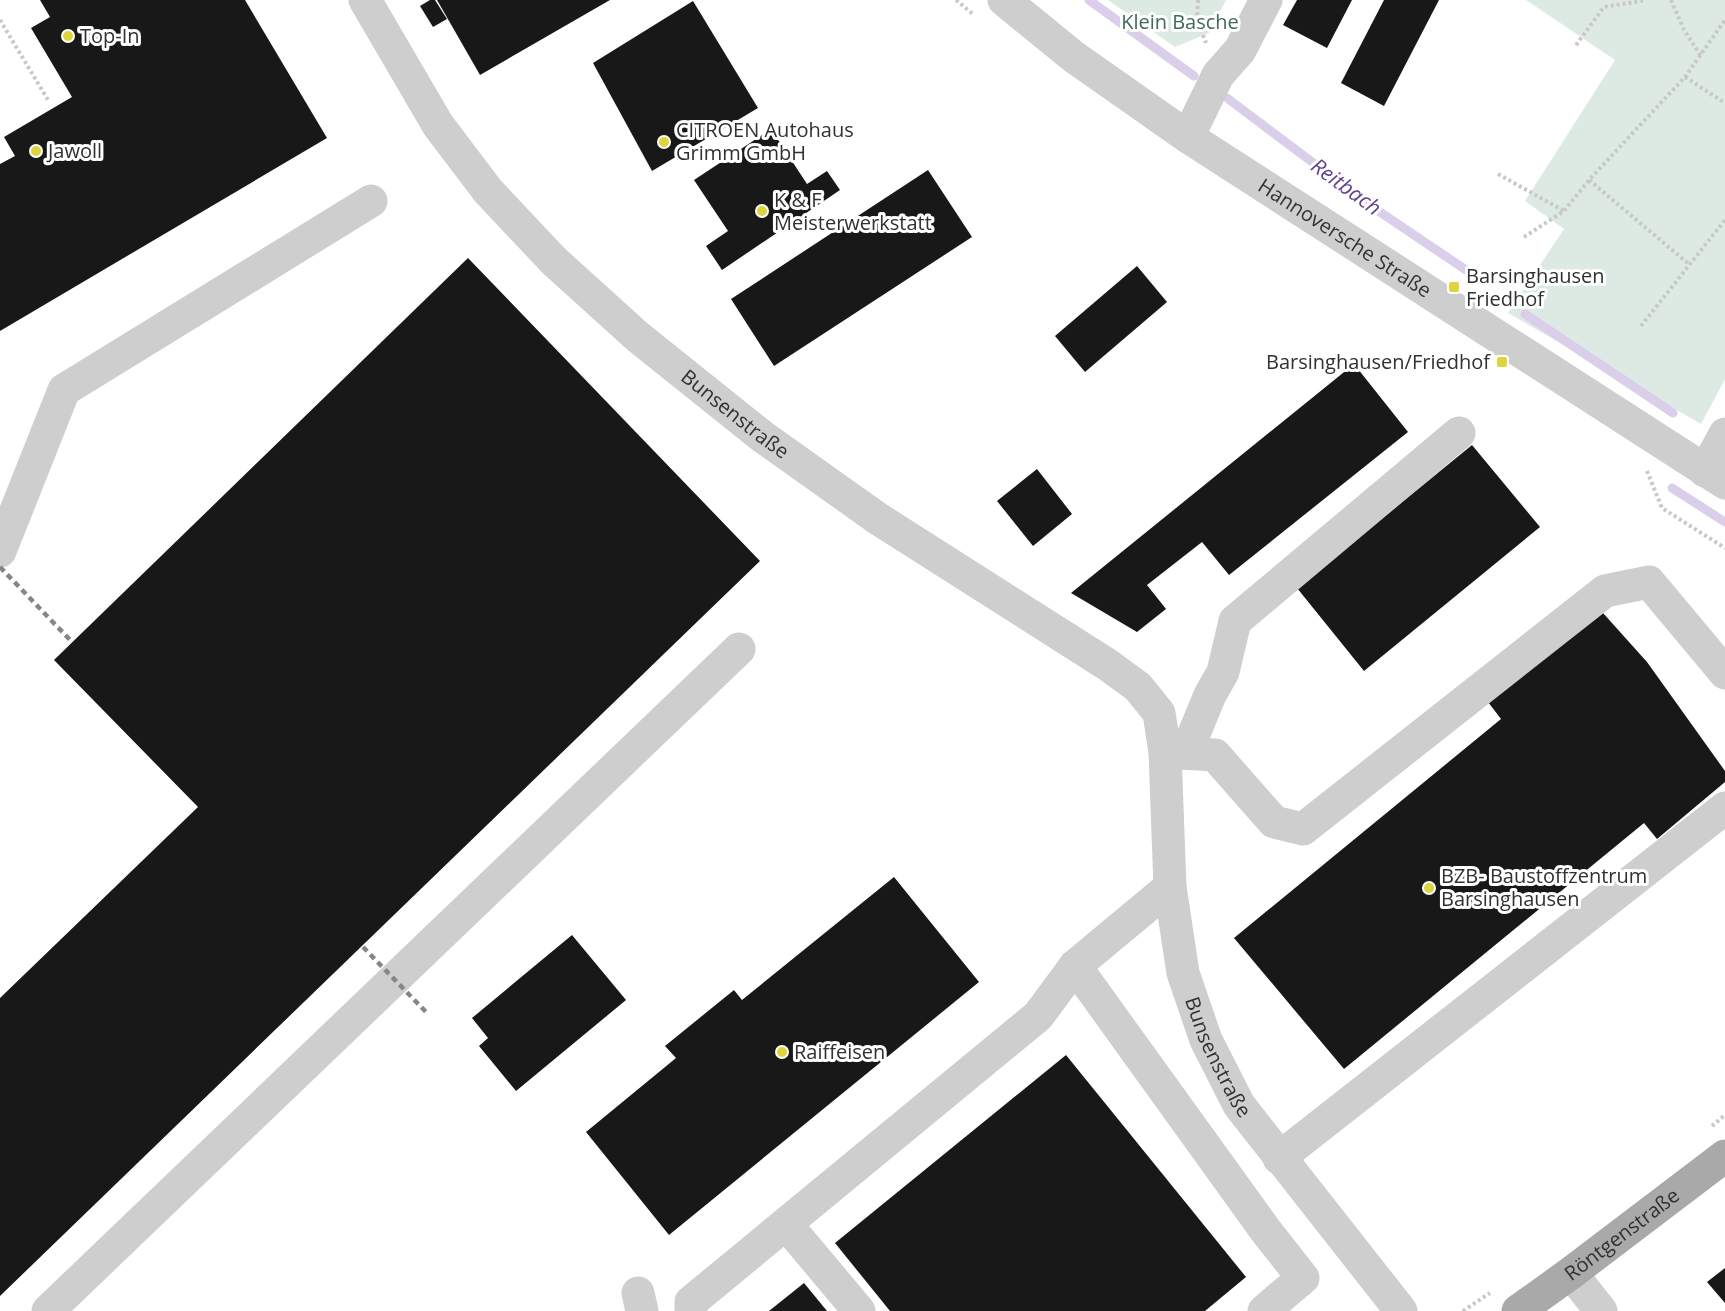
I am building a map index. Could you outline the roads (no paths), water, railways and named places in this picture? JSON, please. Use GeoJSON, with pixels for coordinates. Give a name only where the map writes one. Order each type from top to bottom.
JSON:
{"type":"FeatureCollection","features":[{"type":"Feature","properties":{"kind":"main road","name":"Röntgenstraße"},"geometry":{"type":"LineString","coordinates":[[1518,1311],[1722,1165]]}},
{"type":"Feature","properties":{"kind":"street","name":"Bunsenstraße"},"geometry":{"type":"LineString","coordinates":[[365,0],[438,124],[488,191],[554,261],[638,337],[773,444],[877,518],[1108,665],[1138,687],[1159,713],[1189,753],[1170,887],[1184,973],[1206,1040],[1239,1105],[1401,1311]]}},
{"type":"Feature","properties":{"kind":"street","name":"Hannoversche Straße"},"geometry":{"type":"LineString","coordinates":[[1004,0],[1074,57],[1188,137],[1715,477]]}},
{"type":"Feature","properties":{"kind":"street"},"geometry":{"type":"LineString","coordinates":[[1188,137],[1218,75],[1240,50],[1266,0]]}},
{"type":"Feature","properties":{"kind":"street"},"geometry":{"type":"LineString","coordinates":[[0,551],[64,390],[371,201]]}},
{"type":"Feature","properties":{"kind":"street"},"geometry":{"type":"LineString","coordinates":[[1459,432],[1235,621],[1223,672],[1210,695],[1189,753],[1274,822],[1304,829],[1605,591],[1649,582],[1725,673]]}},
{"type":"Feature","properties":{"kind":"street"},"geometry":{"type":"LineString","coordinates":[[1715,477],[1725,434]]}},
{"type":"Feature","properties":{"kind":"street"},"geometry":{"type":"LineString","coordinates":[[48,1311],[739,649]]}},
{"type":"Feature","properties":{"kind":"street"},"geometry":{"type":"LineString","coordinates":[[1279,1158],[1725,808]]}},
{"type":"Feature","properties":{"kind":"street"},"geometry":{"type":"LineString","coordinates":[[691,1311],[691,1302],[1038,1016],[1075,966],[1170,887]]}},
{"type":"Feature","properties":{"kind":"street"},"geometry":{"type":"LineString","coordinates":[[1075,966],[1266,1231],[1303,1278],[1264,1311]]}},
{"type":"Feature","properties":{"kind":"street"},"geometry":{"type":"LineString","coordinates":[[786,1224],[859,1311]]}},
{"type":"Feature","properties":{"kind":"street"},"geometry":{"type":"LineString","coordinates":[[1572,1273],[1601,1311]]}},
{"type":"Feature","properties":{"kind":"waterway","name":"Reitbach"},"geometry":{"type":"LineString","coordinates":[[1089,0],[1194,76]]}},
{"type":"Feature","properties":{"kind":"waterway","name":"Reitbach"},"geometry":{"type":"LineString","coordinates":[[1227,98],[1368,204],[1469,272]]}},
{"type":"Feature","properties":{"kind":"waterway","name":"Reitbach"},"geometry":{"type":"LineString","coordinates":[[1525,314],[1673,413]]}},
{"type":"Feature","properties":{"kind":"waterway","name":"Reitbach"},"geometry":{"type":"LineString","coordinates":[[1672,488],[1725,522]]}},
{"type":"Feature","properties":{"kind":"railway"},"geometry":{"type":"LineString","coordinates":[[0,567],[72,642]]}},
{"type":"Feature","properties":{"kind":"railway"},"geometry":{"type":"LineString","coordinates":[[363,947],[427,1013]]}},
{"type":"Feature","properties":{"kind":"place","name":"Top-In"},"geometry":{"type":"Point","coordinates":[68,36]}},
{"type":"Feature","properties":{"kind":"place","name":"CITROEN Autohaus Grimm GmbH"},"geometry":{"type":"Point","coordinates":[664,142]}},
{"type":"Feature","properties":{"kind":"place","name":"Jawoll"},"geometry":{"type":"Point","coordinates":[36,151]}},
{"type":"Feature","properties":{"kind":"place","name":"K & F Meisterwerkstatt"},"geometry":{"type":"Point","coordinates":[762,211]}},
{"type":"Feature","properties":{"kind":"place","name":"Barsinghausen Friedhof"},"geometry":{"type":"Point","coordinates":[1454,287]}},
{"type":"Feature","properties":{"kind":"place","name":"Barsinghausen/Friedhof"},"geometry":{"type":"Point","coordinates":[1502,362]}},
{"type":"Feature","properties":{"kind":"place","name":"BZB- Baustoffzentrum Barsinghausen"},"geometry":{"type":"Point","coordinates":[1429,888]}},
{"type":"Feature","properties":{"kind":"place","name":"Raiffeisen"},"geometry":{"type":"Point","coordinates":[782,1052]}},
{"type":"Feature","properties":{"kind":"park label","name":"Klein Basche"},"geometry":{"type":"Point","coordinates":[1180,22]}}]}
